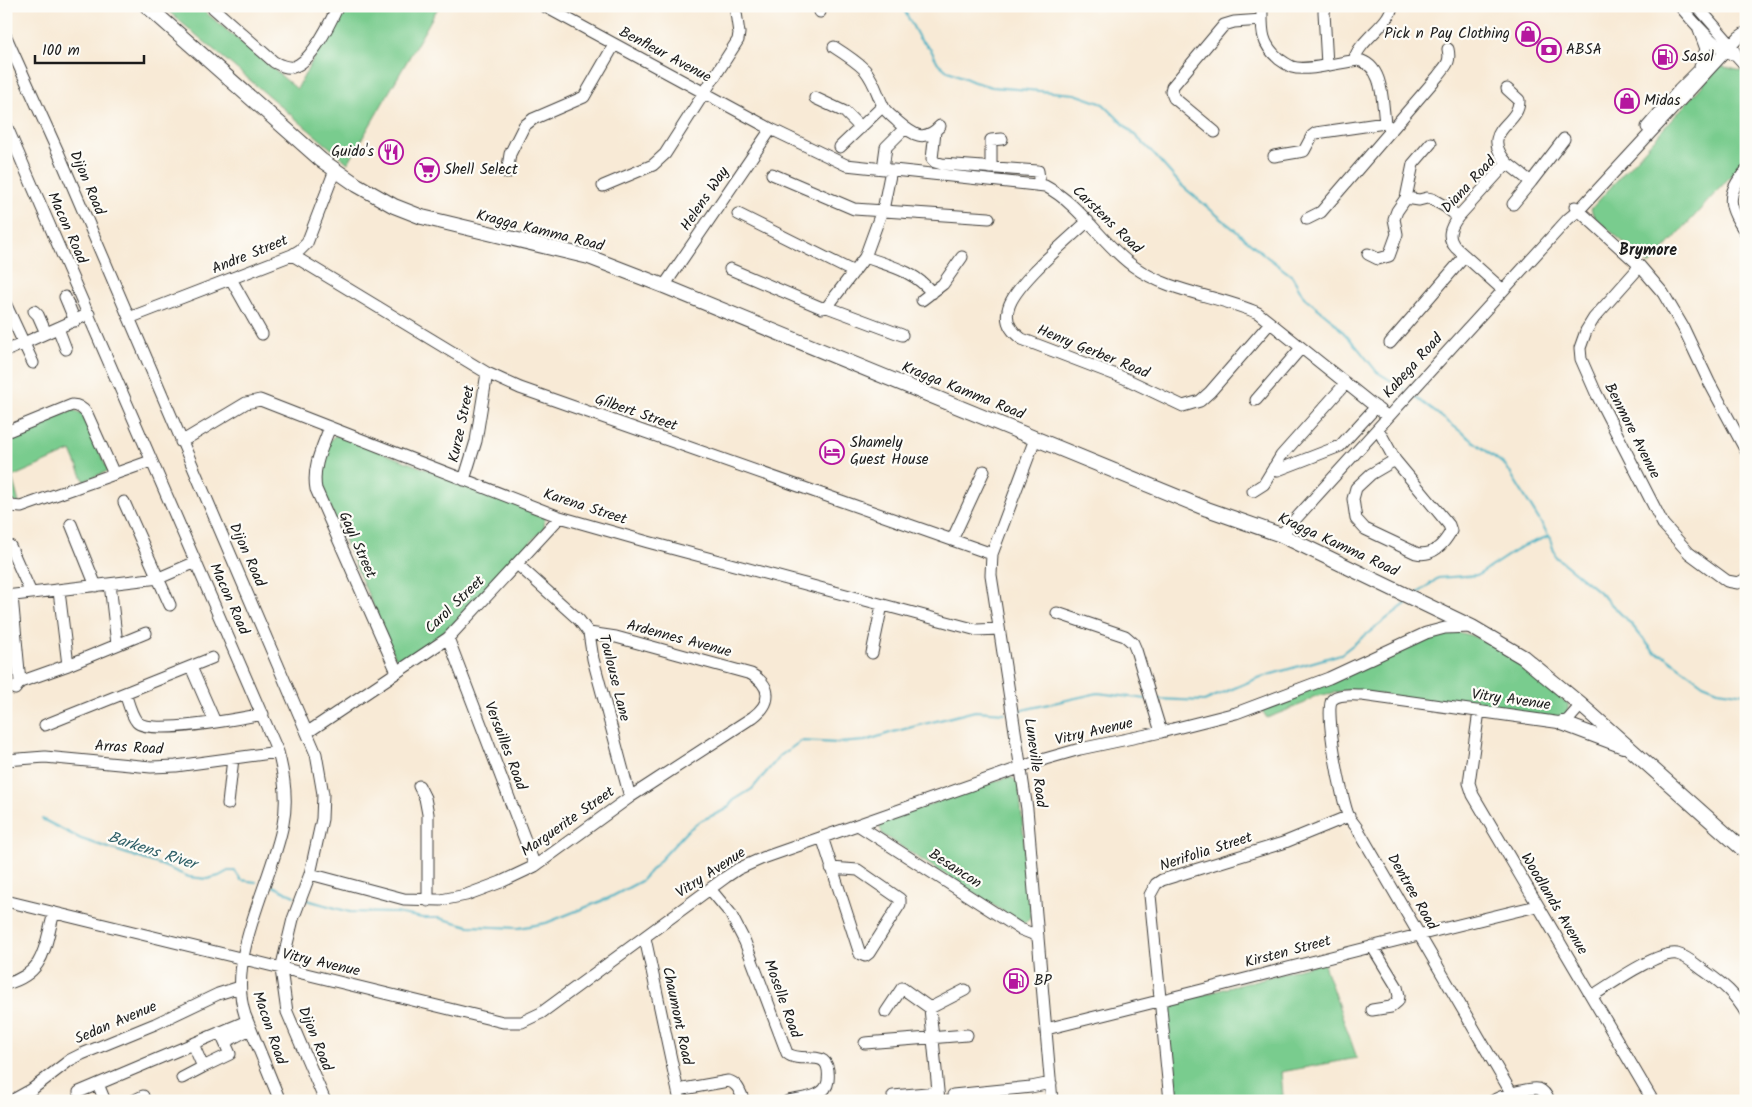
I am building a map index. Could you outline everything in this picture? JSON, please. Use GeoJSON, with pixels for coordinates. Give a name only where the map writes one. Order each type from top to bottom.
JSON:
{"type":"FeatureCollection","features":[{"type":"Feature","properties":{"kind":"main road","name":"Kragga Kamma Road"},"geometry":{"type":"LineString","coordinates":[[147,6],[335,170],[394,206],[422,217],[569,251],[664,286],[1207,509],[1282,535],[1472,627],[1523,657],[1582,705],[1746,852]]}},
{"type":"Feature","properties":{"kind":"main road"},"geometry":{"type":"LineString","coordinates":[[1562,723],[1631,749]]}},
{"type":"Feature","properties":{"kind":"street"},"geometry":{"type":"LineString","coordinates":[[211,6],[274,62],[284,67],[294,67],[311,53],[324,34],[338,6]]}},
{"type":"Feature","properties":{"kind":"street","name":"Benfleur Avenue"},"geometry":{"type":"LineString","coordinates":[[544,6],[771,130]]}},
{"type":"Feature","properties":{"kind":"street"},"geometry":{"type":"LineString","coordinates":[[604,186],[657,162],[664,154],[738,40],[739,33],[735,6]]}},
{"type":"Feature","properties":{"kind":"street"},"geometry":{"type":"LineString","coordinates":[[1262,6],[1266,46],[1281,60],[1294,68],[1354,60],[1365,61],[1375,70],[1378,76],[1388,126]]}},
{"type":"Feature","properties":{"kind":"street"},"geometry":{"type":"LineString","coordinates":[[1326,6],[1324,12],[1327,64]]}},
{"type":"Feature","properties":{"kind":"street"},"geometry":{"type":"LineString","coordinates":[[1354,60],[1357,51],[1390,14],[1392,6]]}},
{"type":"Feature","properties":{"kind":"street"},"geometry":{"type":"LineString","coordinates":[[1680,6],[1697,26],[1706,49],[1700,68]]}},
{"type":"Feature","properties":{"kind":"street"},"geometry":{"type":"LineString","coordinates":[[1697,6],[1733,44],[1746,66]]}},
{"type":"Feature","properties":{"kind":"street"},"geometry":{"type":"LineString","coordinates":[[1215,132],[1174,98],[1171,91],[1172,87],[1224,25],[1234,22],[1262,20]]}},
{"type":"Feature","properties":{"kind":"street"},"geometry":{"type":"LineString","coordinates":[[1697,26],[1733,44]]}},
{"type":"Feature","properties":{"kind":"street","name":"Dijon Road"},"geometry":{"type":"LineString","coordinates":[[6,36],[316,754],[323,794],[322,819],[310,874],[293,919],[281,969],[287,1012],[325,1101]]}},
{"type":"Feature","properties":{"kind":"street","name":"Kabega Road"},"geometry":{"type":"LineString","coordinates":[[1282,535],[1568,219],[1679,90],[1700,68],[1733,44]]}},
{"type":"Feature","properties":{"kind":"street","name":"Kabega Road"},"geometry":{"type":"LineString","coordinates":[[1577,208],[1733,44]]}},
{"type":"Feature","properties":{"kind":"street"},"geometry":{"type":"LineString","coordinates":[[507,173],[510,154],[524,126],[533,119],[584,97],[614,45]]}},
{"type":"Feature","properties":{"kind":"street"},"geometry":{"type":"LineString","coordinates":[[834,47],[856,62],[865,71],[877,89],[883,106],[905,128],[921,136],[930,135],[938,128],[932,159],[936,162],[1038,171],[1040,185]]}},
{"type":"Feature","properties":{"kind":"street"},"geometry":{"type":"LineString","coordinates":[[1308,218],[1321,212],[1388,126],[1405,115],[1449,62],[1448,49]]}},
{"type":"Feature","properties":{"kind":"street"},"geometry":{"type":"LineString","coordinates":[[1507,89],[1516,96],[1520,105],[1497,136],[1500,154],[1507,163]]}},
{"type":"Feature","properties":{"kind":"street"},"geometry":{"type":"LineString","coordinates":[[815,98],[845,112],[861,128]]}},
{"type":"Feature","properties":{"kind":"street"},"geometry":{"type":"LineString","coordinates":[[840,147],[883,106]]}},
{"type":"Feature","properties":{"kind":"street","name":"Macon Road"},"geometry":{"type":"LineString","coordinates":[[6,126],[278,752],[284,782],[284,822],[242,959],[240,987],[241,1002],[248,1025],[280,1101]]}},
{"type":"Feature","properties":{"kind":"street"},"geometry":{"type":"LineString","coordinates":[[1274,156],[1304,151],[1312,136],[1316,133],[1388,126]]}},
{"type":"Feature","properties":{"kind":"street"},"geometry":{"type":"LineString","coordinates":[[827,307],[865,257],[882,210],[887,169],[886,147],[905,128]]}},
{"type":"Feature","properties":{"kind":"street","name":"Carstens Road"},"geometry":{"type":"LineString","coordinates":[[771,130],[846,165],[1040,185],[1053,190],[1077,209],[1121,257],[1152,279],[1171,287],[1239,305],[1258,314],[1376,407],[1390,414]]}},
{"type":"Feature","properties":{"kind":"street","name":"Helens Way"},"geometry":{"type":"LineString","coordinates":[[664,286],[771,130]]}},
{"type":"Feature","properties":{"kind":"street"},"geometry":{"type":"LineString","coordinates":[[990,168],[991,140],[1002,139]]}},
{"type":"Feature","properties":{"kind":"street"},"geometry":{"type":"LineString","coordinates":[[1513,204],[1564,139]]}},
{"type":"Feature","properties":{"kind":"street"},"geometry":{"type":"LineString","coordinates":[[1368,254],[1378,259],[1389,256],[1397,234],[1394,219],[1397,210],[1406,198],[1413,164],[1431,143]]}},
{"type":"Feature","properties":{"kind":"street","name":"Diana Road"},"geometry":{"type":"LineString","coordinates":[[1503,290],[1451,243],[1450,230],[1458,217],[1507,163],[1531,182]]}},
{"type":"Feature","properties":{"kind":"street","name":"Andre Street"},"geometry":{"type":"LineString","coordinates":[[129,318],[292,255],[300,250],[307,243],[335,170]]}},
{"type":"Feature","properties":{"kind":"street"},"geometry":{"type":"LineString","coordinates":[[1746,171],[1735,184],[1731,204],[1733,215],[1746,232]]}},
{"type":"Feature","properties":{"kind":"street"},"geometry":{"type":"LineString","coordinates":[[772,174],[854,209],[989,218]]}},
{"type":"Feature","properties":{"kind":"street"},"geometry":{"type":"LineString","coordinates":[[1406,198],[1432,199],[1458,217]]}},
{"type":"Feature","properties":{"kind":"street"},"geometry":{"type":"LineString","coordinates":[[1577,208],[1639,264],[1663,293],[1746,451]]}},
{"type":"Feature","properties":{"kind":"street"},"geometry":{"type":"LineString","coordinates":[[738,214],[854,272]]}},
{"type":"Feature","properties":{"kind":"street","name":"Henry Gerber Road"},"geometry":{"type":"LineString","coordinates":[[1088,222],[1045,261],[1015,293],[1008,309],[1008,321],[1014,332],[1022,339],[1124,378],[1183,406],[1200,401],[1210,392],[1270,323]]}},
{"type":"Feature","properties":{"kind":"street","name":"Gilbert Street"},"geometry":{"type":"LineString","coordinates":[[292,255],[487,373],[529,392],[992,554]]}},
{"type":"Feature","properties":{"kind":"street"},"geometry":{"type":"LineString","coordinates":[[1390,343],[1465,256]]}},
{"type":"Feature","properties":{"kind":"street"},"geometry":{"type":"LineString","coordinates":[[865,257],[909,272],[920,279],[932,292]]}},
{"type":"Feature","properties":{"kind":"street"},"geometry":{"type":"LineString","coordinates":[[922,300],[948,278],[962,257]]}},
{"type":"Feature","properties":{"kind":"street","name":"Benmore Avenue"},"geometry":{"type":"LineString","coordinates":[[1639,264],[1635,272],[1594,318],[1586,331],[1580,348],[1581,359],[1596,393],[1663,524],[1689,552],[1727,581],[1738,583],[1745,580]]}},
{"type":"Feature","properties":{"kind":"street"},"geometry":{"type":"LineString","coordinates":[[730,269],[822,308],[827,307],[902,335]]}},
{"type":"Feature","properties":{"kind":"street"},"geometry":{"type":"LineString","coordinates":[[230,279],[262,334]]}},
{"type":"Feature","properties":{"kind":"street"},"geometry":{"type":"LineString","coordinates":[[65,297],[75,321]]}},
{"type":"Feature","properties":{"kind":"street"},"geometry":{"type":"LineString","coordinates":[[6,305],[33,363]]}},
{"type":"Feature","properties":{"kind":"street"},"geometry":{"type":"LineString","coordinates":[[34,311],[38,315],[46,334]]}},
{"type":"Feature","properties":{"kind":"street"},"geometry":{"type":"LineString","coordinates":[[6,351],[89,314]]}},
{"type":"Feature","properties":{"kind":"street"},"geometry":{"type":"LineString","coordinates":[[58,328],[66,349]]}},
{"type":"Feature","properties":{"kind":"street"},"geometry":{"type":"LineString","coordinates":[[1256,400],[1301,348]]}},
{"type":"Feature","properties":{"kind":"street","name":"Kurze Street"},"geometry":{"type":"LineString","coordinates":[[464,480],[476,442],[487,373]]}},
{"type":"Feature","properties":{"kind":"street"},"geometry":{"type":"LineString","coordinates":[[1253,491],[1264,484],[1281,456],[1346,383]]}},
{"type":"Feature","properties":{"kind":"street","name":"Karena Street"},"geometry":{"type":"LineString","coordinates":[[181,442],[253,401],[267,402],[560,517],[977,630],[998,629]]}},
{"type":"Feature","properties":{"kind":"street"},"geometry":{"type":"LineString","coordinates":[[6,432],[76,405],[87,414],[114,474]]}},
{"type":"Feature","properties":{"kind":"street"},"geometry":{"type":"LineString","coordinates":[[1274,467],[1278,470],[1340,446],[1376,407]]}},
{"type":"Feature","properties":{"kind":"street","name":"Gayl Street"},"geometry":{"type":"LineString","coordinates":[[330,427],[317,461],[316,489],[397,672]]}},
{"type":"Feature","properties":{"kind":"street"},"geometry":{"type":"LineString","coordinates":[[1378,429],[1395,460],[1449,525],[1451,530],[1448,536],[1432,552],[1422,554],[1408,549],[1365,530],[1356,519],[1353,499],[1356,488],[1371,474],[1395,460]]}},
{"type":"Feature","properties":{"kind":"street","name":"Luneville Road"},"geometry":{"type":"LineString","coordinates":[[1036,438],[992,554],[992,575],[998,629],[1021,767],[1026,809],[1052,1101]]}},
{"type":"Feature","properties":{"kind":"street"},"geometry":{"type":"LineString","coordinates":[[6,500],[12,506],[21,507],[151,460]]}},
{"type":"Feature","properties":{"kind":"street"},"geometry":{"type":"LineString","coordinates":[[952,540],[984,471]]}},
{"type":"Feature","properties":{"kind":"street"},"geometry":{"type":"LineString","coordinates":[[124,502],[170,605]]}},
{"type":"Feature","properties":{"kind":"street","name":"Carol Street"},"geometry":{"type":"LineString","coordinates":[[308,732],[448,638],[560,517]]}},
{"type":"Feature","properties":{"kind":"street"},"geometry":{"type":"LineString","coordinates":[[71,524],[96,586]]}},
{"type":"Feature","properties":{"kind":"street"},"geometry":{"type":"LineString","coordinates":[[10,546],[31,593]]}},
{"type":"Feature","properties":{"kind":"street"},"geometry":{"type":"LineString","coordinates":[[146,633],[18,685],[9,596],[159,578],[196,562]]}},
{"type":"Feature","properties":{"kind":"street","name":"Toulouse Lane"},"geometry":{"type":"LineString","coordinates":[[517,564],[579,620],[589,633],[630,796]]}},
{"type":"Feature","properties":{"kind":"street"},"geometry":{"type":"LineString","coordinates":[[110,584],[117,644]]}},
{"type":"Feature","properties":{"kind":"street"},"geometry":{"type":"LineString","coordinates":[[59,590],[68,665]]}},
{"type":"Feature","properties":{"kind":"street"},"geometry":{"type":"LineString","coordinates":[[872,653],[882,605]]}},
{"type":"Feature","properties":{"kind":"street"},"geometry":{"type":"LineString","coordinates":[[1057,613],[1118,633],[1130,640],[1136,650],[1161,732]]}},
{"type":"Feature","properties":{"kind":"street","name":"Vitry Avenue"},"geometry":{"type":"LineString","coordinates":[[6,901],[281,969],[503,1022],[514,1023],[530,1019],[540,1013],[738,869],[763,858],[1021,767],[1080,749],[1161,732],[1236,713],[1320,682],[1436,629],[1472,627]]}},
{"type":"Feature","properties":{"kind":"street","name":"Ardennes Avenue"},"geometry":{"type":"LineString","coordinates":[[589,633],[636,642],[751,674],[759,678]]}},
{"type":"Feature","properties":{"kind":"street","name":"Versailles Road"},"geometry":{"type":"LineString","coordinates":[[448,638],[535,866]]}},
{"type":"Feature","properties":{"kind":"street"},"geometry":{"type":"LineString","coordinates":[[45,725],[212,658]]}},
{"type":"Feature","properties":{"kind":"street"},"geometry":{"type":"LineString","coordinates":[[191,666],[215,722]]}},
{"type":"Feature","properties":{"kind":"street","name":"Marguerite Street"},"geometry":{"type":"LineString","coordinates":[[310,874],[404,899],[428,901],[452,899],[501,882],[535,866],[630,796],[759,712],[763,708],[767,697],[766,690],[759,678]]}},
{"type":"Feature","properties":{"kind":"street"},"geometry":{"type":"LineString","coordinates":[[125,693],[133,716],[143,726],[160,728],[263,714]]}},
{"type":"Feature","properties":{"kind":"street","name":"Vitry Avenue"},"geometry":{"type":"LineString","coordinates":[[1339,696],[1362,695],[1562,723],[1568,720],[1582,705]]}},
{"type":"Feature","properties":{"kind":"street","name":"Dentree Road"},"geometry":{"type":"LineString","coordinates":[[1339,696],[1331,701],[1329,706],[1329,724],[1349,816],[1420,934],[1512,1094]]}},
{"type":"Feature","properties":{"kind":"street","name":"Woodlands Avenue"},"geometry":{"type":"LineString","coordinates":[[1479,711],[1470,788],[1480,809],[1653,1101]]}},
{"type":"Feature","properties":{"kind":"street","name":"Arras Road"},"geometry":{"type":"LineString","coordinates":[[6,760],[45,757],[151,767],[176,766],[278,752]]}},
{"type":"Feature","properties":{"kind":"street"},"geometry":{"type":"LineString","coordinates":[[228,804],[233,758]]}},
{"type":"Feature","properties":{"kind":"street"},"geometry":{"type":"LineString","coordinates":[[419,786],[425,798],[428,814],[428,901]]}},
{"type":"Feature","properties":{"kind":"street","name":"Nerifolia Street"},"geometry":{"type":"LineString","coordinates":[[1170,1101],[1150,895],[1156,884],[1172,876],[1283,843],[1349,816]]}},
{"type":"Feature","properties":{"kind":"street","name":"Besancon"},"geometry":{"type":"LineString","coordinates":[[858,825],[1020,929],[1038,936]]}},
{"type":"Feature","properties":{"kind":"street"},"geometry":{"type":"LineString","coordinates":[[822,837],[832,868],[860,954],[865,956],[869,953],[900,904],[900,899],[858,870],[832,868]]}},
{"type":"Feature","properties":{"kind":"street","name":"Moselle Road"},"geometry":{"type":"LineString","coordinates":[[710,889],[730,912],[745,942],[787,1053],[794,1058],[818,1058],[826,1066],[828,1084],[824,1091],[819,1094],[788,1101]]}},
{"type":"Feature","properties":{"kind":"street","name":"Kirsten Street"},"geometry":{"type":"LineString","coordinates":[[1046,1029],[1537,906]]}},
{"type":"Feature","properties":{"kind":"street"},"geometry":{"type":"LineString","coordinates":[[6,984],[23,978],[38,966],[54,912]]}},
{"type":"Feature","properties":{"kind":"street","name":"Chaumont Road"},"geometry":{"type":"LineString","coordinates":[[645,938],[679,1095]]}},
{"type":"Feature","properties":{"kind":"street"},"geometry":{"type":"LineString","coordinates":[[1372,946],[1397,987],[1399,996],[1398,1001],[1391,1007],[1372,1010]]}},
{"type":"Feature","properties":{"kind":"street"},"geometry":{"type":"LineString","coordinates":[[1592,996],[1658,957],[1675,954],[1689,960],[1724,984],[1746,1013]]}},
{"type":"Feature","properties":{"kind":"street","name":"Sedan Avenue"},"geometry":{"type":"LineString","coordinates":[[11,1101],[31,1090],[70,1060],[82,1054],[155,1024],[218,994],[240,987]]}},
{"type":"Feature","properties":{"kind":"street"},"geometry":{"type":"LineString","coordinates":[[886,1012],[902,988],[930,1008],[938,1096],[893,1096]]}},
{"type":"Feature","properties":{"kind":"street"},"geometry":{"type":"LineString","coordinates":[[930,1008],[965,990]]}},
{"type":"Feature","properties":{"kind":"street"},"geometry":{"type":"LineString","coordinates":[[79,1092],[193,1044],[222,1037],[248,1025]]}},
{"type":"Feature","properties":{"kind":"street"},"geometry":{"type":"LineString","coordinates":[[865,1043],[967,1034]]}},
{"type":"Feature","properties":{"kind":"street"},"geometry":{"type":"LineString","coordinates":[[182,1078],[230,1054],[222,1037]]}},
{"type":"Feature","properties":{"kind":"street"},"geometry":{"type":"LineString","coordinates":[[193,1044],[203,1067]]}},
{"type":"Feature","properties":{"kind":"street"},"geometry":{"type":"LineString","coordinates":[[679,1095],[728,1080],[735,1083],[744,1101]]}},
{"type":"Feature","properties":{"kind":"street"},"geometry":{"type":"LineString","coordinates":[[953,1095],[1031,1087],[1051,1083]]}},
{"type":"Feature","properties":{"kind":"street"},"geometry":{"type":"LineString","coordinates":[[98,1084],[105,1101]]}},
{"type":"Feature","properties":{"kind":"street"},"geometry":{"type":"LineString","coordinates":[[1493,1101],[1495,1098],[1537,1089],[1543,1092],[1549,1101]]}},
{"type":"Feature","properties":{"kind":"green space"},"geometry":{"type":"Polygon","coordinates":[[[162,6],[198,6],[297,89],[342,6],[439,6],[348,163],[162,6]]]}},
{"type":"Feature","properties":{"kind":"green space"},"geometry":{"type":"Polygon","coordinates":[[[1720,66],[1742,71],[1746,75],[1746,166],[1741,171],[1738,168],[1650,265],[1594,217],[1591,209],[1720,66]]]}},
{"type":"Feature","properties":{"kind":"green space"},"geometry":{"type":"Polygon","coordinates":[[[73,410],[83,414],[108,471],[84,481],[71,451],[12,477],[19,503],[14,503],[6,491],[6,436],[73,410]]]}},
{"type":"Feature","properties":{"kind":"green space"},"geometry":{"type":"Polygon","coordinates":[[[336,435],[542,513],[545,518],[544,528],[453,625],[406,660],[396,659],[320,484],[321,464],[325,450],[331,439],[336,435]]]}},
{"type":"Feature","properties":{"kind":"green space"},"geometry":{"type":"Polygon","coordinates":[[[1457,632],[1487,642],[1516,660],[1568,704],[1568,709],[1564,716],[1559,719],[1348,690],[1313,697],[1305,703],[1267,718],[1261,709],[1432,634],[1457,632]]]}},
{"type":"Feature","properties":{"kind":"green space"},"geometry":{"type":"Polygon","coordinates":[[[1008,777],[1013,778],[1019,784],[1031,917],[1025,923],[1021,923],[883,835],[879,826],[880,822],[1008,777]]]}},
{"type":"Feature","properties":{"kind":"green space"},"geometry":{"type":"Polygon","coordinates":[[[1323,962],[1357,1058],[1281,1072],[1283,1096],[1273,1097],[1273,1101],[1174,1101],[1166,1012],[1169,1004],[1323,962]]]}},
{"type":"Feature","properties":{"kind":"waterway"},"geometry":{"type":"LineString","coordinates":[[902,6],[919,38],[931,50],[938,63],[946,70],[974,82],[992,87],[1075,94],[1103,104],[1151,151],[1181,185],[1292,276],[1304,297],[1331,319],[1377,372],[1406,390]]}},
{"type":"Feature","properties":{"kind":"waterway"},"geometry":{"type":"LineString","coordinates":[[1414,396],[1506,466],[1549,536],[1556,557],[1598,591],[1631,624],[1654,652],[1665,656],[1703,684],[1718,690],[1746,694]]}},
{"type":"Feature","properties":{"kind":"waterway"},"geometry":{"type":"LineString","coordinates":[[1417,594],[1438,578],[1478,575],[1521,547],[1549,536]]}},
{"type":"Feature","properties":{"kind":"waterway"},"geometry":{"type":"LineString","coordinates":[[1156,699],[1204,701],[1258,678],[1341,654],[1407,603]]}},
{"type":"Feature","properties":{"kind":"waterway"},"geometry":{"type":"LineString","coordinates":[[1018,711],[1098,693],[1146,699]]}},
{"type":"Feature","properties":{"kind":"waterway"},"geometry":{"type":"LineString","coordinates":[[307,900],[350,912],[396,913],[423,918],[439,918],[469,926],[519,928],[546,923],[609,898],[641,881],[687,831],[702,820],[725,810],[734,800],[752,789],[780,756],[801,741],[838,743],[865,741],[975,711],[1005,713]]}},
{"type":"Feature","properties":{"kind":"waterway","name":"Barkens River"},"geometry":{"type":"LineString","coordinates":[[42,819],[81,839],[161,865],[189,877],[207,879],[228,871],[235,871],[241,880],[256,882]]}},
{"type":"Feature","properties":{"kind":"waterway","name":"Barkens River"},"geometry":{"type":"LineString","coordinates":[[273,886],[294,896]]}},
{"type":"Feature","properties":{"kind":"place","name":"Pick n Pay Clothing"},"geometry":{"type":"Point","coordinates":[1528,34]}},
{"type":"Feature","properties":{"kind":"place","name":"ABSA"},"geometry":{"type":"Point","coordinates":[1549,50]}},
{"type":"Feature","properties":{"kind":"place","name":"Sasol"},"geometry":{"type":"Point","coordinates":[1665,57]}},
{"type":"Feature","properties":{"kind":"place","name":"Midas"},"geometry":{"type":"Point","coordinates":[1627,101]}},
{"type":"Feature","properties":{"kind":"place","name":"Guido's"},"geometry":{"type":"Point","coordinates":[391,152]}},
{"type":"Feature","properties":{"kind":"place","name":"Shell Select"},"geometry":{"type":"Point","coordinates":[427,170]}},
{"type":"Feature","properties":{"kind":"place","name":"Shamely Guest House"},"geometry":{"type":"Point","coordinates":[832,452]}},
{"type":"Feature","properties":{"kind":"place","name":"BP"},"geometry":{"type":"Point","coordinates":[1016,981]}},
{"type":"Feature","properties":{"kind":"district","name":"Brymore"},"geometry":{"type":"Point","coordinates":[1648,250]}}]}
